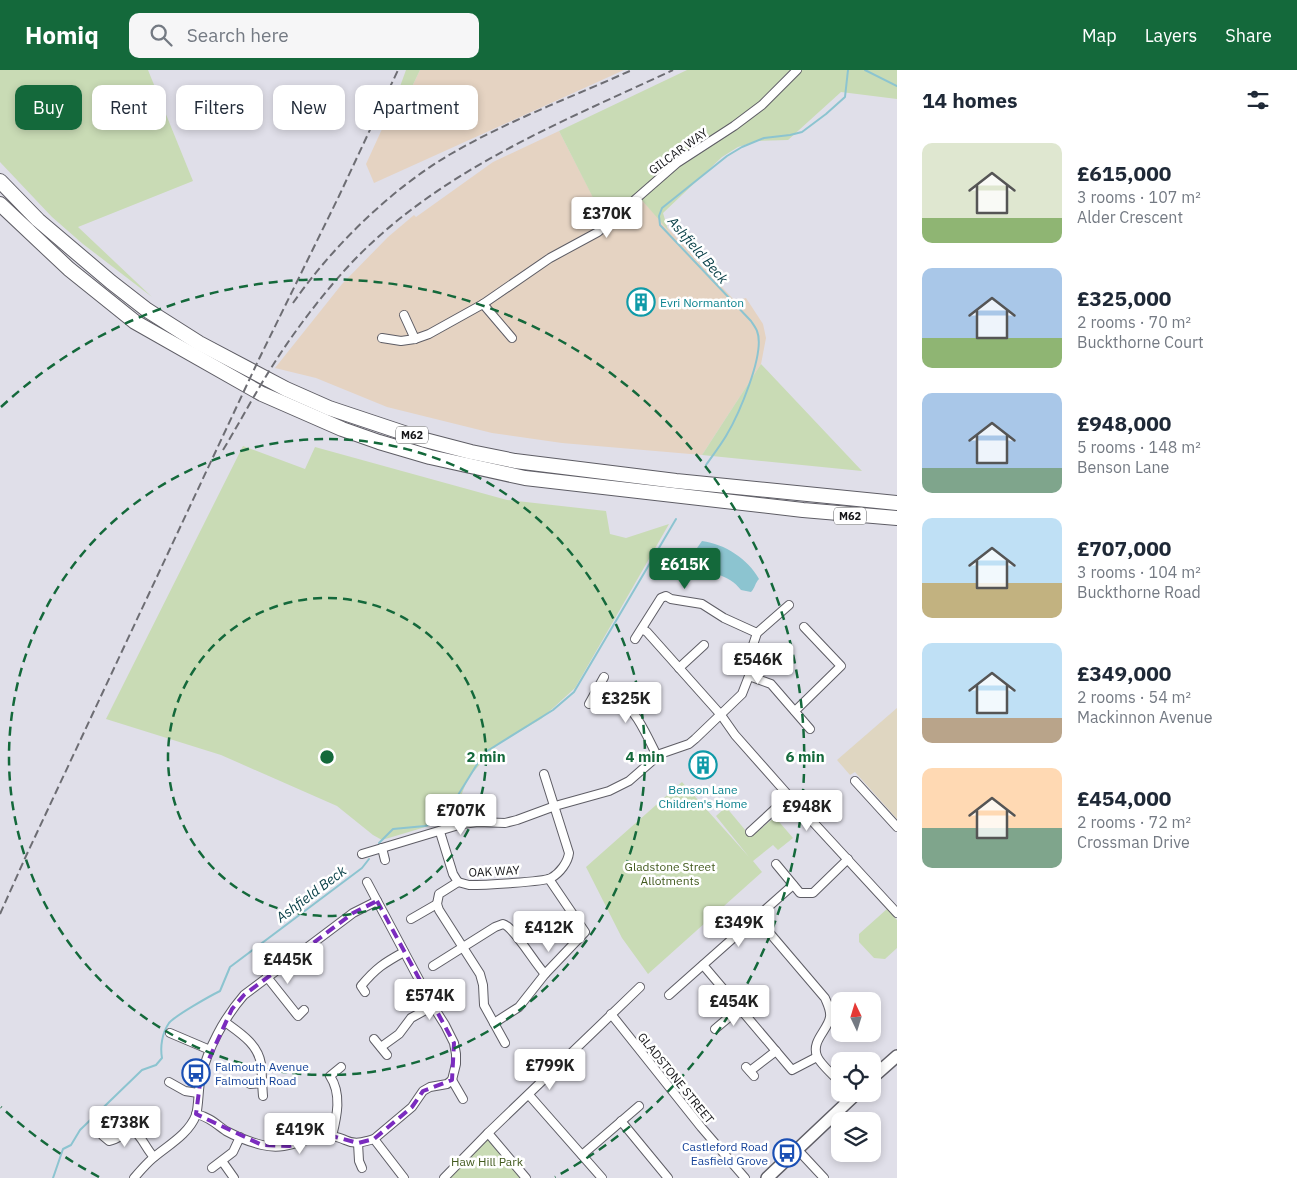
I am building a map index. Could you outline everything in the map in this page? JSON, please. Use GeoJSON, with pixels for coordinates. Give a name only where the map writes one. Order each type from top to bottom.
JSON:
{"type":"FeatureCollection","features":[{"type":"Feature","properties":{"kind":"highway","name":"M62"},"geometry":{"type":"LineString","coordinates":[[0,181],[38,220],[147,310],[199,343],[286,389],[329,408],[426,440],[515,461],[676,481],[897,502]]}},
{"type":"Feature","properties":{"kind":"highway","name":"M62"},"geometry":{"type":"LineString","coordinates":[[0,204],[68,269],[135,322],[262,394],[342,429],[430,457],[525,478],[803,510],[897,523]]}},
{"type":"Feature","properties":{"kind":"highway","name":"M62"},"geometry":{"type":"LineString","coordinates":[[803,510],[897,518]]}},
{"type":"Feature","properties":{"kind":"street","name":"GILCAR WAY"},"geometry":{"type":"LineString","coordinates":[[382,338],[401,341],[429,334],[483,304],[550,258],[598,232],[677,163],[734,126],[762,105],[798,70]]}},
{"type":"Feature","properties":{"kind":"street"},"geometry":{"type":"LineString","coordinates":[[483,304],[512,338]]}},
{"type":"Feature","properties":{"kind":"street"},"geometry":{"type":"LineString","coordinates":[[404,315],[415,339]]}},
{"type":"Feature","properties":{"kind":"street"},"geometry":{"type":"LineString","coordinates":[[636,639],[661,598],[666,596],[671,600],[702,604],[724,618],[757,633]]}},
{"type":"Feature","properties":{"kind":"street"},"geometry":{"type":"LineString","coordinates":[[362,854],[462,824],[478,822],[505,823],[517,820],[555,806],[618,787],[657,756],[689,744],[742,694],[749,676],[753,645],[757,633],[789,605]]}},
{"type":"Feature","properties":{"kind":"street"},"geometry":{"type":"LineString","coordinates":[[795,711],[841,666],[804,627]]}},
{"type":"Feature","properties":{"kind":"street"},"geometry":{"type":"LineString","coordinates":[[642,629],[721,715],[735,735],[789,796],[897,913]]}},
{"type":"Feature","properties":{"kind":"street"},"geometry":{"type":"LineString","coordinates":[[678,668],[704,645]]}},
{"type":"Feature","properties":{"kind":"street"},"geometry":{"type":"LineString","coordinates":[[749,676],[771,684],[810,729]]}},
{"type":"Feature","properties":{"kind":"street"},"geometry":{"type":"LineString","coordinates":[[589,704],[604,677]]}},
{"type":"Feature","properties":{"kind":"street"},"geometry":{"type":"LineString","coordinates":[[598,688],[617,697],[639,721],[657,756]]}},
{"type":"Feature","properties":{"kind":"street"},"geometry":{"type":"LineString","coordinates":[[494,1022],[519,1007],[545,974],[585,932],[549,880],[560,871],[569,853],[544,774]]}},
{"type":"Feature","properties":{"kind":"street"},"geometry":{"type":"LineString","coordinates":[[855,781],[897,827]]}},
{"type":"Feature","properties":{"kind":"street"},"geometry":{"type":"LineString","coordinates":[[750,832],[789,796]]}},
{"type":"Feature","properties":{"kind":"street"},"geometry":{"type":"LineString","coordinates":[[440,832],[453,874],[458,882]]}},
{"type":"Feature","properties":{"kind":"street"},"geometry":{"type":"LineString","coordinates":[[382,848],[385,860]]}},
{"type":"Feature","properties":{"kind":"street"},"geometry":{"type":"LineString","coordinates":[[776,864],[800,892],[813,892],[848,858]]}},
{"type":"Feature","properties":{"kind":"street","name":"OAK WAY"},"geometry":{"type":"LineString","coordinates":[[437,904],[439,894],[458,882],[469,885],[549,880]]}},
{"type":"Feature","properties":{"kind":"street"},"geometry":{"type":"LineString","coordinates":[[196,1114],[204,1116],[226,1131],[262,1145],[280,1147],[323,1136],[332,1136],[358,1143],[374,1139],[412,1107],[423,1091],[430,1087],[447,1084],[452,1080],[456,1064],[454,1043],[446,1025],[433,1006],[367,882]]}},
{"type":"Feature","properties":{"kind":"street"},"geometry":{"type":"LineString","coordinates":[[669,995],[793,885]]}},
{"type":"Feature","properties":{"kind":"street"},"geometry":{"type":"LineString","coordinates":[[134,1178],[154,1157],[190,1126],[196,1114],[201,1076],[210,1050],[232,1008],[244,995],[353,913],[377,902]]}},
{"type":"Feature","properties":{"kind":"street"},"geometry":{"type":"LineString","coordinates":[[411,919],[437,904],[480,974],[483,985],[484,1006],[505,1043]]}},
{"type":"Feature","properties":{"kind":"street"},"geometry":{"type":"LineString","coordinates":[[756,917],[825,998],[830,1016],[816,1044],[817,1057],[831,1072]]}},
{"type":"Feature","properties":{"kind":"street"},"geometry":{"type":"LineString","coordinates":[[433,966],[495,927],[507,925],[513,930],[536,965],[545,974]]}},
{"type":"Feature","properties":{"kind":"street"},"geometry":{"type":"LineString","coordinates":[[365,992],[362,986],[373,972],[380,965],[404,952]]}},
{"type":"Feature","properties":{"kind":"street"},"geometry":{"type":"LineString","coordinates":[[703,965],[792,1070],[817,1057]]}},
{"type":"Feature","properties":{"kind":"street"},"geometry":{"type":"LineString","coordinates":[[267,977],[298,1016],[304,1010]]}},
{"type":"Feature","properties":{"kind":"street"},"geometry":{"type":"LineString","coordinates":[[444,1178],[488,1133],[640,987]]}},
{"type":"Feature","properties":{"kind":"street"},"geometry":{"type":"LineString","coordinates":[[381,1047],[399,1034],[411,1018],[433,1006]]}},
{"type":"Feature","properties":{"kind":"street"},"geometry":{"type":"LineString","coordinates":[[715,1029],[740,1008]]}},
{"type":"Feature","properties":{"kind":"street","name":"GLADSTONE STREET"},"geometry":{"type":"LineString","coordinates":[[611,1014],[701,1127],[745,1178]]}},
{"type":"Feature","properties":{"kind":"street"},"geometry":{"type":"LineString","coordinates":[[225,1022],[250,1042],[256,1050],[261,1061],[263,1096]]}},
{"type":"Feature","properties":{"kind":"street"},"geometry":{"type":"LineString","coordinates":[[170,1033],[210,1050]]}},
{"type":"Feature","properties":{"kind":"street"},"geometry":{"type":"LineString","coordinates":[[374,1038],[387,1055]]}},
{"type":"Feature","properties":{"kind":"street"},"geometry":{"type":"LineString","coordinates":[[750,1071],[776,1051]]}},
{"type":"Feature","properties":{"kind":"street"},"geometry":{"type":"LineString","coordinates":[[881,1070],[897,1056]]}},
{"type":"Feature","properties":{"kind":"street"},"geometry":{"type":"LineString","coordinates":[[332,1136],[337,1113],[337,1093],[330,1076],[341,1067]]}},
{"type":"Feature","properties":{"kind":"street"},"geometry":{"type":"LineString","coordinates":[[178,1087],[182,1079]]}},
{"type":"Feature","properties":{"kind":"street"},"geometry":{"type":"LineString","coordinates":[[452,1080],[463,1099]]}},
{"type":"Feature","properties":{"kind":"street"},"geometry":{"type":"LineString","coordinates":[[169,1082],[185,1091],[198,1093]]}},
{"type":"Feature","properties":{"kind":"street"},"geometry":{"type":"LineString","coordinates":[[250,1084],[261,1083]]}},
{"type":"Feature","properties":{"kind":"street"},"geometry":{"type":"LineString","coordinates":[[529,1095],[602,1178]]}},
{"type":"Feature","properties":{"kind":"street"},"geometry":{"type":"LineString","coordinates":[[767,1178],[846,1102]]}},
{"type":"Feature","properties":{"kind":"street"},"geometry":{"type":"LineString","coordinates":[[582,1155],[639,1106]]}},
{"type":"Feature","properties":{"kind":"street"},"geometry":{"type":"LineString","coordinates":[[133,1120],[133,1130],[140,1136],[147,1150],[154,1157]]}},
{"type":"Feature","properties":{"kind":"street"},"geometry":{"type":"LineString","coordinates":[[621,1121],[668,1178]]}},
{"type":"Feature","properties":{"kind":"street"},"geometry":{"type":"LineString","coordinates":[[106,1141],[118,1139],[127,1131],[133,1130]]}},
{"type":"Feature","properties":{"kind":"street"},"geometry":{"type":"LineString","coordinates":[[488,1133],[526,1178]]}},
{"type":"Feature","properties":{"kind":"street"},"geometry":{"type":"LineString","coordinates":[[212,1168],[233,1152],[240,1137]]}},
{"type":"Feature","properties":{"kind":"street"},"geometry":{"type":"LineString","coordinates":[[374,1139],[404,1178]]}},
{"type":"Feature","properties":{"kind":"street"},"geometry":{"type":"LineString","coordinates":[[358,1143],[359,1161],[362,1168]]}},
{"type":"Feature","properties":{"kind":"street"},"geometry":{"type":"LineString","coordinates":[[798,1149],[824,1178]]}},
{"type":"Feature","properties":{"kind":"street"},"geometry":{"type":"LineString","coordinates":[[222,1161],[234,1178]]}},
{"type":"Feature","properties":{"kind":"highlighted area"},"geometry":{"type":"Polygon","coordinates":[[[377,901],[454,1043],[452,1080],[423,1091],[412,1107],[374,1139],[358,1143],[332,1136],[289,1146],[262,1145],[196,1114],[201,1076],[232,1009],[244,995],[353,913],[377,901]]]}},
{"type":"Feature","properties":{"kind":"shaded area"},"geometry":{"type":"Polygon","coordinates":[[[420,70],[624,70],[374,183],[366,164],[382,130],[478,130],[478,85],[413,85],[420,70]]]}},
{"type":"Feature","properties":{"kind":"shaded area"},"geometry":{"type":"Polygon","coordinates":[[[559,131],[607,224],[639,197],[735,301],[746,298],[763,324],[766,338],[761,364],[702,455],[562,443],[492,433],[387,407],[316,378],[275,368],[342,284],[388,237],[414,215],[416,217],[493,162],[559,131]]]}},
{"type":"Feature","properties":{"kind":"shaded area"},"geometry":{"type":"Polygon","coordinates":[[[897,708],[897,819],[855,772],[850,775],[837,760],[897,708]]]}},
{"type":"Feature","properties":{"kind":"green space"},"geometry":{"type":"Polygon","coordinates":[[[0,70],[148,70],[154,85],[92,85],[92,130],[166,130],[166,114],[193,181],[78,227],[152,297],[83,244],[52,217],[0,162],[0,70]]]}},
{"type":"Feature","properties":{"kind":"green space"},"geometry":{"type":"Polygon","coordinates":[[[406,70],[420,70],[413,85],[401,85],[406,70]]]}},
{"type":"Feature","properties":{"kind":"green space"},"geometry":{"type":"Polygon","coordinates":[[[687,70],[897,70],[897,99],[841,92],[788,140],[757,141],[738,147],[722,157],[663,213],[668,230],[639,197],[607,225],[559,131],[687,70]]]}},
{"type":"Feature","properties":{"kind":"green space"},"geometry":{"type":"Polygon","coordinates":[[[761,364],[862,471],[702,455],[761,364]]]}},
{"type":"Feature","properties":{"kind":"green space"},"geometry":{"type":"Polygon","coordinates":[[[243,446],[305,469],[315,447],[507,500],[606,511],[610,534],[626,538],[669,524],[575,688],[541,719],[498,744],[468,778],[452,819],[382,840],[337,806],[221,755],[106,719],[243,446]]]}},
{"type":"Feature","properties":{"kind":"green space","name":"Gladstone Street Allotments"},"geometry":{"type":"Polygon","coordinates":[[[682,782],[749,857],[716,816],[726,807],[751,837],[775,817],[793,838],[778,850],[773,845],[753,861],[762,872],[648,974],[622,938],[586,867],[682,782]]]}},
{"type":"Feature","properties":{"kind":"green space"},"geometry":{"type":"Polygon","coordinates":[[[887,909],[897,920],[897,948],[885,959],[874,958],[859,942],[859,934],[887,909]]]}},
{"type":"Feature","properties":{"kind":"green space","name":"Haw Hill Park"},"geometry":{"type":"Polygon","coordinates":[[[485,1138],[523,1178],[447,1178],[485,1138]]]}},
{"type":"Feature","properties":{"kind":"water"},"geometry":{"type":"Polygon","coordinates":[[[702,541],[727,549],[749,565],[759,579],[751,592],[741,590],[730,580],[718,574],[685,568],[685,565],[702,541]]]}},
{"type":"Feature","properties":{"kind":"waterway","name":"Ashfield Beck"},"geometry":{"type":"LineString","coordinates":[[706,465],[731,427],[743,400],[754,369],[759,341],[757,331],[751,321],[660,225],[659,216],[662,208],[727,156],[742,147],[764,138],[802,132],[826,114],[845,97],[848,70]]}},
{"type":"Feature","properties":{"kind":"waterway"},"geometry":{"type":"LineString","coordinates":[[865,70],[897,86]]}},
{"type":"Feature","properties":{"kind":"waterway","name":"Ashfield Beck"},"geometry":{"type":"LineString","coordinates":[[379,843],[393,829],[425,826],[442,821],[484,753],[553,710],[574,692],[676,519]]}},
{"type":"Feature","properties":{"kind":"waterway","name":"Ashfield Beck"},"geometry":{"type":"LineString","coordinates":[[53,1178],[63,1149],[71,1145],[80,1130],[142,1070],[156,1065],[162,1058],[162,1040],[169,1023],[201,1001],[220,991],[230,967],[362,868],[369,859]]}},
{"type":"Feature","properties":{"kind":"railway"},"geometry":{"type":"LineString","coordinates":[[0,914],[259,359],[398,70]]}},
{"type":"Feature","properties":{"kind":"railway"},"geometry":{"type":"LineString","coordinates":[[293,303],[308,282],[344,241],[384,202],[427,169],[470,143],[539,110],[632,70]]}},
{"type":"Feature","properties":{"kind":"railway"},"geometry":{"type":"LineString","coordinates":[[223,450],[273,365],[308,315],[331,286],[366,248],[405,215],[446,185],[489,159],[534,135],[673,70]]}},
{"type":"Feature","properties":{"kind":"place","name":"Evri Normanton"},"geometry":{"type":"Point","coordinates":[641,302]}},
{"type":"Feature","properties":{"kind":"place","name":"Benson Lane Children's Home"},"geometry":{"type":"Point","coordinates":[703,765]}},
{"type":"Feature","properties":{"kind":"place","name":"Falmouth Avenue Falmouth Road"},"geometry":{"type":"Point","coordinates":[196,1073]}},
{"type":"Feature","properties":{"kind":"place","name":"Castleford Road Easfield Grove"},"geometry":{"type":"Point","coordinates":[787,1153]}}]}
